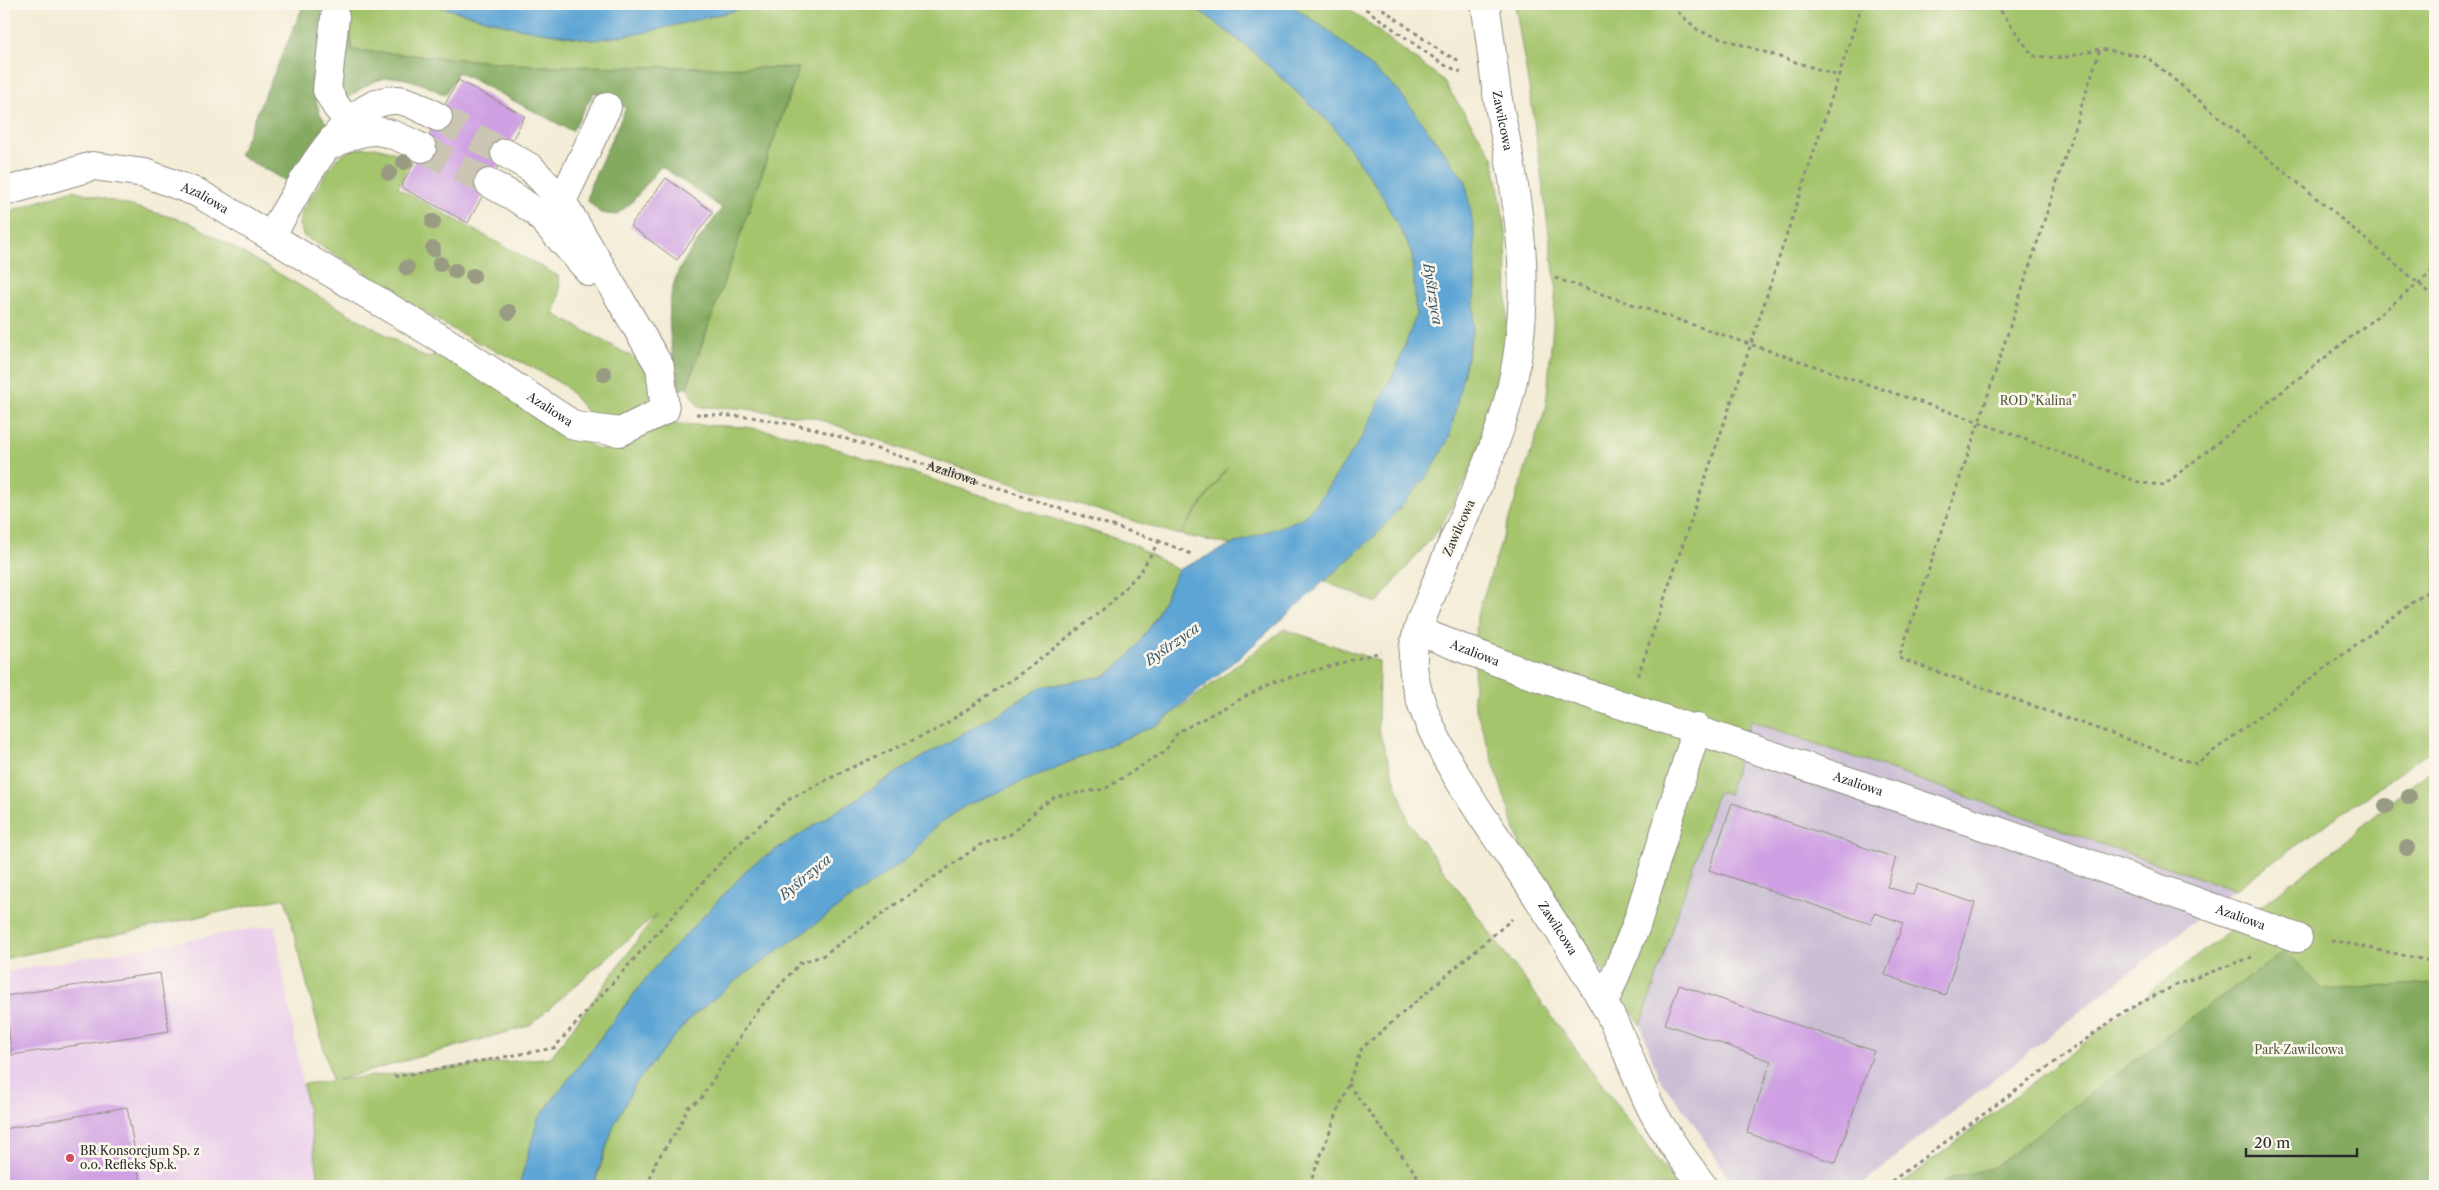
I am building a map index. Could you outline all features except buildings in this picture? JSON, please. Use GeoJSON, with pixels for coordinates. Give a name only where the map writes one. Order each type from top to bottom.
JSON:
{"type":"FeatureCollection","features":[{"type":"Feature","properties":{"kind":"street","name":"Zawilcowa"},"geometry":{"type":"LineString","coordinates":[[1485,4],[1496,88],[1510,158],[1524,268],[1521,334],[1507,405],[1487,466],[1451,544],[1416,637],[1412,663],[1415,680],[1426,717],[1474,803],[1538,898],[1604,1003],[1651,1108],[1703,1186]]}},
{"type":"Feature","properties":{"kind":"street"},"geometry":{"type":"LineString","coordinates":[[335,17],[327,90],[336,106],[349,122]]}},
{"type":"Feature","properties":{"kind":"street"},"geometry":{"type":"LineString","coordinates":[[271,236],[301,185],[326,148],[349,122],[366,108],[382,101],[397,99],[438,117]]}},
{"type":"Feature","properties":{"kind":"street"},"geometry":{"type":"LineString","coordinates":[[562,201],[608,107]]}},
{"type":"Feature","properties":{"kind":"street"},"geometry":{"type":"LineString","coordinates":[[326,148],[361,132],[378,130],[392,134],[422,148]]}},
{"type":"Feature","properties":{"kind":"street"},"geometry":{"type":"LineString","coordinates":[[505,153],[531,168],[562,201],[660,367],[665,410]]}},
{"type":"Feature","properties":{"kind":"street","name":"Azaliowa"},"geometry":{"type":"LineString","coordinates":[[4,192],[93,166],[145,173],[198,193],[455,347],[575,426],[620,432],[665,410]]}},
{"type":"Feature","properties":{"kind":"street"},"geometry":{"type":"LineString","coordinates":[[489,183],[536,212],[630,318]]}},
{"type":"Feature","properties":{"kind":"street","name":"Azaliowa"},"geometry":{"type":"LineString","coordinates":[[1416,637],[1697,728],[2001,832],[2298,938]]}},
{"type":"Feature","properties":{"kind":"street"},"geometry":{"type":"LineString","coordinates":[[1604,1003],[1636,926],[1697,728]]}},
{"type":"Feature","properties":{"kind":"path"},"geometry":{"type":"LineString","coordinates":[[1359,4],[1442,64],[1496,88]]}},
{"type":"Feature","properties":{"kind":"path"},"geometry":{"type":"LineString","coordinates":[[1376,4],[1443,53],[1468,65],[1493,54]]}},
{"type":"Feature","properties":{"kind":"path"},"geometry":{"type":"LineString","coordinates":[[1675,4],[1679,13],[1699,32],[1839,76]]}},
{"type":"Feature","properties":{"kind":"path"},"geometry":{"type":"LineString","coordinates":[[1628,706],[1751,344],[1862,4]]}},
{"type":"Feature","properties":{"kind":"path"},"geometry":{"type":"LineString","coordinates":[[1996,4],[2033,56],[2063,58],[2100,49],[2147,57],[2435,297]]}},
{"type":"Feature","properties":{"kind":"path"},"geometry":{"type":"LineString","coordinates":[[2100,49],[1979,422],[1899,658],[2196,764],[2435,586]]}},
{"type":"Feature","properties":{"kind":"path"},"geometry":{"type":"LineString","coordinates":[[1524,268],[1979,422],[2141,483],[2164,485],[2419,284],[2435,268]]}},
{"type":"Feature","properties":{"kind":"path","name":"Azaliowa"},"geometry":{"type":"LineString","coordinates":[[665,410],[699,415],[752,417],[816,429],[1159,541],[1194,555]]}},
{"type":"Feature","properties":{"kind":"path"},"geometry":{"type":"LineString","coordinates":[[394,1077],[554,1048],[730,852],[788,800],[846,770],[938,729],[1030,667],[1111,603],[1142,571],[1159,541]]}},
{"type":"Feature","properties":{"kind":"path"},"geometry":{"type":"LineString","coordinates":[[648,1186],[655,1163],[679,1126],[688,1107],[700,1100],[756,1012],[800,963],[822,956],[980,845],[1011,834],[1039,808],[1056,796],[1105,789],[1165,751],[1178,732],[1223,707],[1273,682],[1416,637]]}},
{"type":"Feature","properties":{"kind":"path"},"geometry":{"type":"LineString","coordinates":[[1309,1186],[1362,1048],[1538,898]]}},
{"type":"Feature","properties":{"kind":"path"},"geometry":{"type":"LineString","coordinates":[[1885,1186],[2124,1011],[2176,985],[2216,972],[2305,935],[2435,962]]}},
{"type":"Feature","properties":{"kind":"path"},"geometry":{"type":"LineString","coordinates":[[1348,1084],[1425,1186]]}},
{"type":"Feature","properties":{"kind":"shaded area"},"geometry":{"type":"Polygon","coordinates":[[[1751,721],[2234,890],[1859,1186],[1733,1186],[1693,1122],[1658,1076],[1641,1025],[1717,791],[1728,793],[1751,721]]]}},
{"type":"Feature","properties":{"kind":"shaded area"},"geometry":{"type":"Polygon","coordinates":[[[275,925],[320,1186],[4,1186],[4,972],[275,925]]]}},
{"type":"Feature","properties":{"kind":"green space"},"geometry":{"type":"Polygon","coordinates":[[[304,4],[348,4],[352,50],[543,66],[799,68],[687,387],[679,390],[671,344],[669,313],[671,297],[674,282],[680,268],[722,208],[661,166],[631,203],[616,215],[600,213],[587,200],[591,184],[626,108],[594,92],[572,131],[458,72],[445,95],[417,82],[394,78],[372,82],[347,99],[342,91],[343,8],[323,8],[314,93],[320,114],[327,124],[286,181],[239,155],[304,4]]]}},
{"type":"Feature","properties":{"kind":"green space"},"geometry":{"type":"Polygon","coordinates":[[[348,4],[430,4],[518,28],[592,40],[642,33],[762,4],[1187,4],[1206,15],[1255,53],[1333,126],[1379,190],[1412,252],[1416,316],[1396,369],[1380,404],[1361,439],[1316,505],[1301,519],[1231,545],[1181,535],[1227,468],[1179,535],[926,457],[816,418],[739,408],[699,407],[687,387],[799,68],[543,66],[352,50],[348,4]]]}},
{"type":"Feature","properties":{"kind":"green space"},"geometry":{"type":"Polygon","coordinates":[[[1289,4],[1342,4],[1442,79],[1493,157],[1506,232],[1507,327],[1499,379],[1482,440],[1466,481],[1439,529],[1377,603],[1323,581],[1379,532],[1431,471],[1464,374],[1473,327],[1475,281],[1466,182],[1398,90],[1330,32],[1289,4]]]}},
{"type":"Feature","properties":{"kind":"green space","name":"ROD \"Kalina\""},"geometry":{"type":"Polygon","coordinates":[[[1515,4],[2414,4],[2435,14],[2435,747],[2234,890],[1751,721],[1728,794],[1717,792],[1641,1025],[1525,860],[1473,700],[1477,616],[1546,407],[1556,287],[1533,112],[1515,4]]]}},
{"type":"Feature","properties":{"kind":"green space"},"geometry":{"type":"Polygon","coordinates":[[[375,147],[391,151],[411,161],[398,188],[558,276],[560,291],[554,314],[631,356],[651,376],[653,384],[651,396],[636,416],[617,420],[592,418],[565,386],[532,367],[441,323],[398,297],[365,272],[304,236],[299,225],[301,212],[336,159],[353,149],[375,147]]]}},
{"type":"Feature","properties":{"kind":"green space"},"geometry":{"type":"Polygon","coordinates":[[[73,190],[189,222],[426,358],[455,347],[598,450],[619,443],[658,423],[746,427],[797,436],[1132,544],[1178,570],[1153,623],[1131,654],[1106,676],[1042,687],[903,769],[752,865],[654,968],[538,1119],[519,1186],[320,1186],[303,1084],[332,1081],[285,898],[4,959],[4,213],[73,190]],[[657,914],[529,1026],[337,1080],[551,1057],[657,914]]]}},
{"type":"Feature","properties":{"kind":"green space"},"geometry":{"type":"Polygon","coordinates":[[[1284,629],[1379,661],[1378,729],[1409,823],[1677,1186],[594,1186],[614,1125],[636,1083],[690,1018],[737,980],[909,857],[936,826],[965,806],[1159,724],[1284,629]]]}},
{"type":"Feature","properties":{"kind":"green space","name":"Park Zawilcowa"},"geometry":{"type":"Polygon","coordinates":[[[2435,766],[2435,1186],[1899,1186],[2330,853],[2435,766]]]}},
{"type":"Feature","properties":{"kind":"green space","name":"Park Zawilcowa"},"geometry":{"type":"Polygon","coordinates":[[[2285,951],[2324,990],[2435,983],[2435,1186],[1941,1186],[1949,1179],[1994,1167],[2164,1038],[2285,951]]]}},
{"type":"Feature","properties":{"kind":"water"},"geometry":{"type":"Polygon","coordinates":[[[430,4],[762,4],[642,33],[592,40],[518,28],[430,4]]]}},
{"type":"Feature","properties":{"kind":"water","name":"Bystrzyca"},"geometry":{"type":"Polygon","coordinates":[[[1187,4],[1289,4],[1330,32],[1398,90],[1466,182],[1474,232],[1475,281],[1473,327],[1450,436],[1431,471],[1379,532],[1251,647],[1159,724],[965,806],[936,826],[909,857],[737,980],[690,1018],[636,1083],[614,1125],[593,1186],[519,1186],[538,1119],[654,968],[752,865],[903,769],[1042,687],[1106,676],[1131,654],[1153,623],[1178,570],[1231,545],[1301,519],[1316,505],[1361,439],[1396,369],[1416,316],[1412,252],[1379,190],[1333,126],[1255,53],[1206,15],[1187,4]]]}},
{"type":"Feature","properties":{"kind":"tunnel"},"geometry":{"type":"LineString","coordinates":[[438,117],[505,153]]}},
{"type":"Feature","properties":{"kind":"tunnel"},"geometry":{"type":"LineString","coordinates":[[422,148],[489,183]]}},
{"type":"Feature","properties":{"kind":"place","name":"BR Konsorcjum Sp. z o.o. Refleks Sp.k."},"geometry":{"type":"Point","coordinates":[70,1158]}}]}
